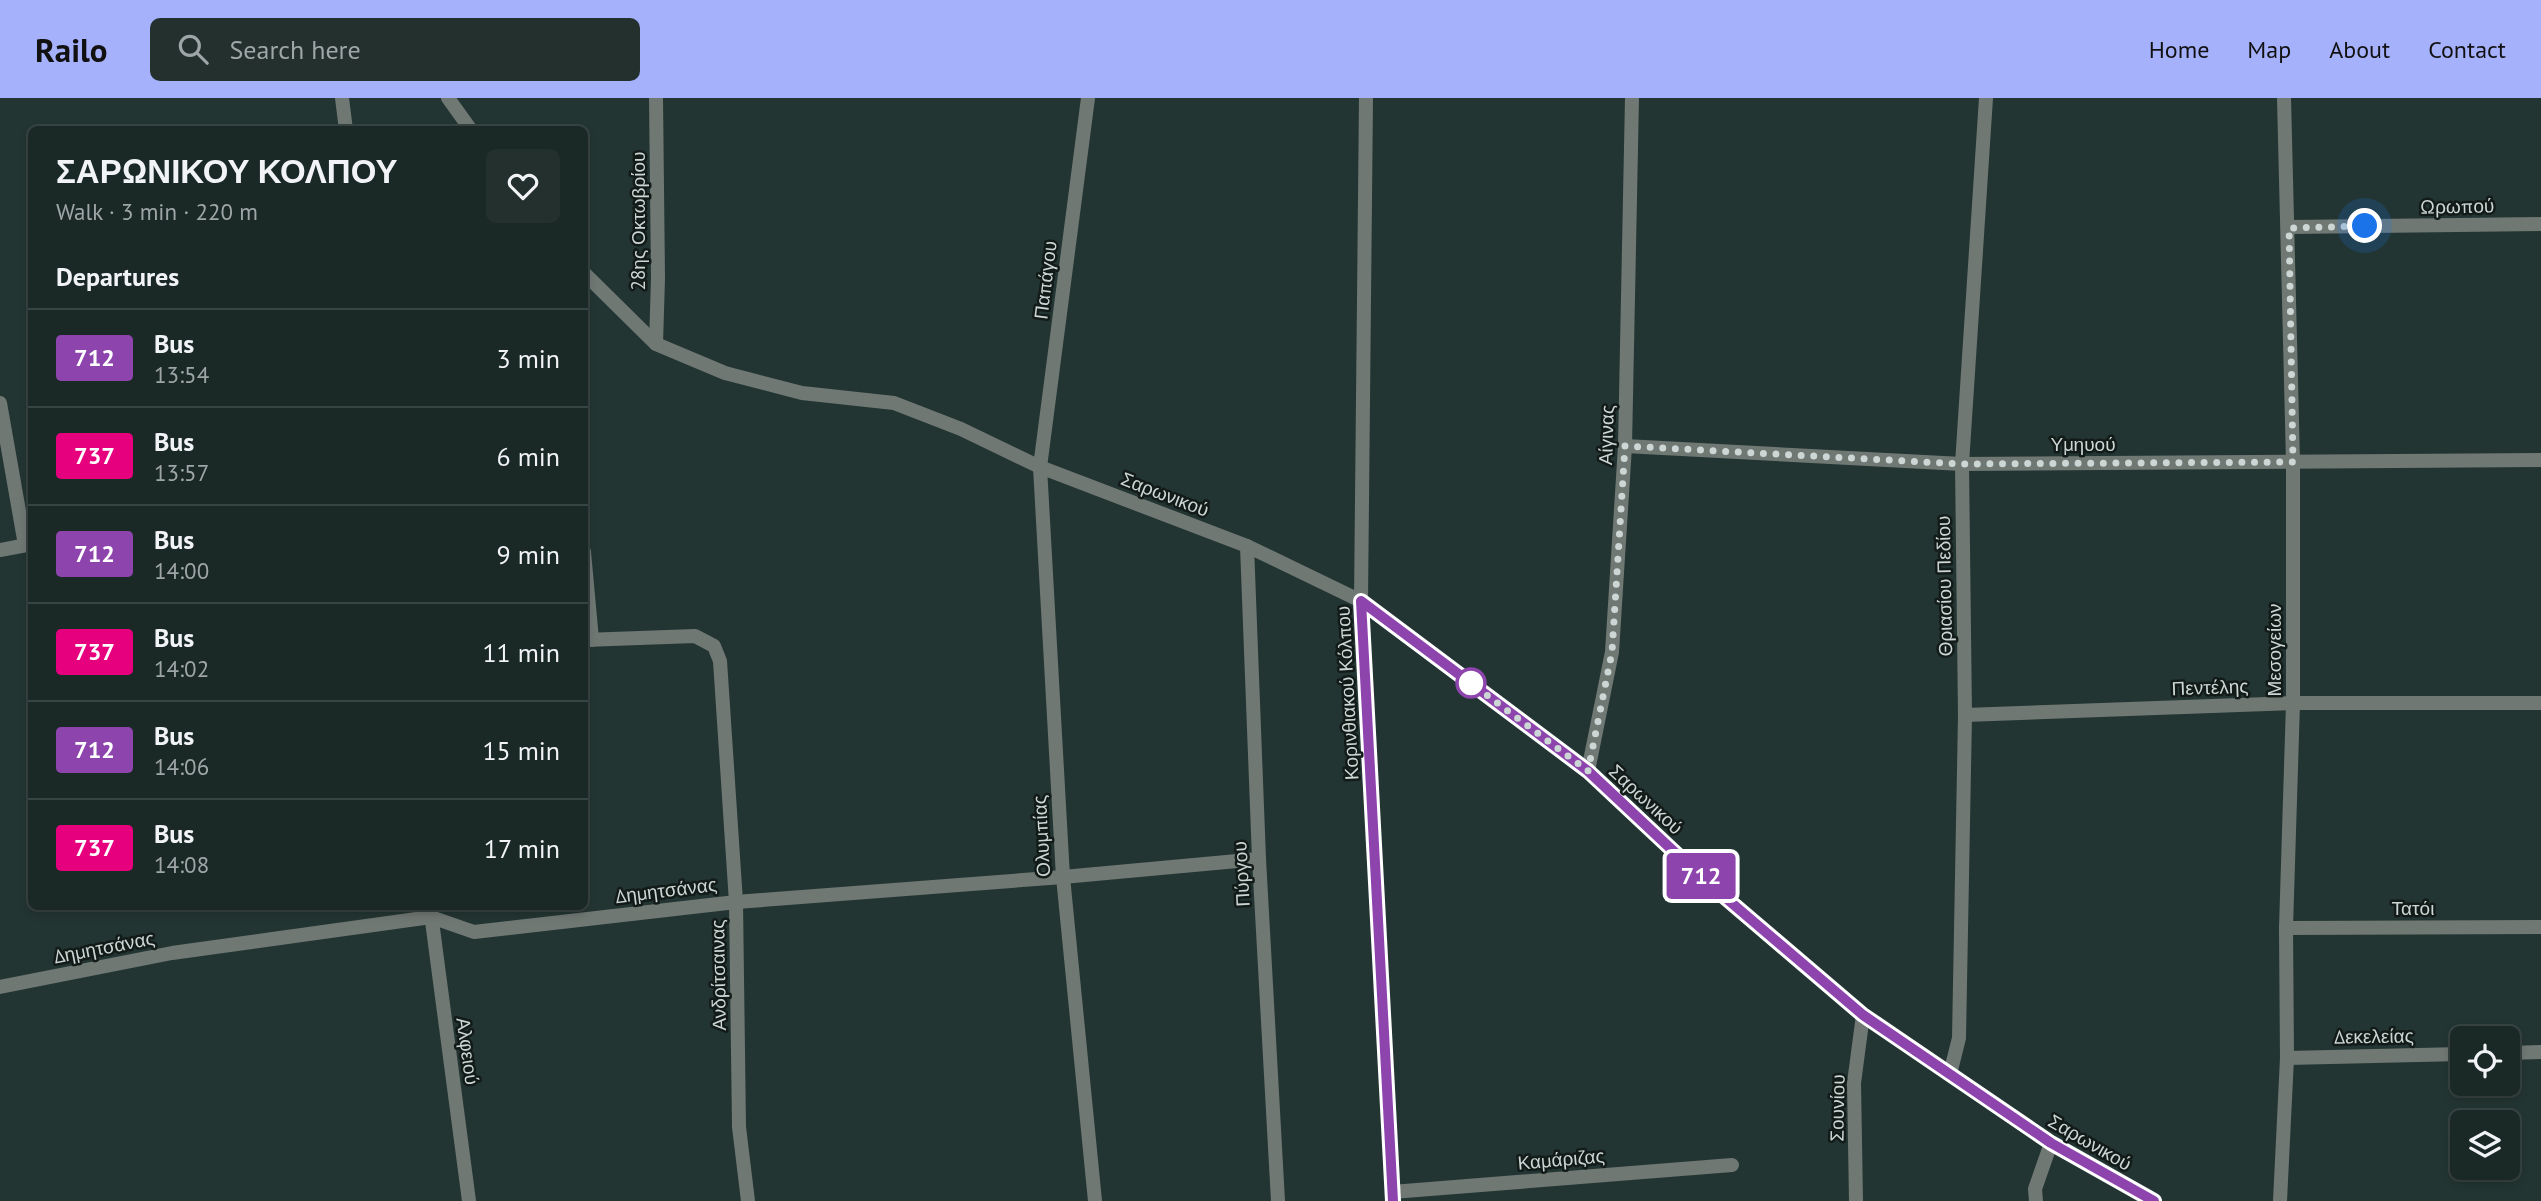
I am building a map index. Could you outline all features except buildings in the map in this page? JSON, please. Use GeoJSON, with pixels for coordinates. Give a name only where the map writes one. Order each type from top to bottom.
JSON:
{"type":"FeatureCollection","features":[{"type":"Feature","properties":{"kind":"street"},"geometry":{"type":"LineString","coordinates":[[342,98],[346,126]]}},
{"type":"Feature","properties":{"kind":"street"},"geometry":{"type":"LineString","coordinates":[[448,98],[468,126]]}},
{"type":"Feature","properties":{"kind":"street","name":"28ης Οκτωβρίου"},"geometry":{"type":"LineString","coordinates":[[656,98],[659,278],[656,344]]}},
{"type":"Feature","properties":{"kind":"street","name":"Παπάγου"},"geometry":{"type":"LineString","coordinates":[[1040,467],[1088,98]]}},
{"type":"Feature","properties":{"kind":"street","name":"Κορινθιακού Κόλπου"},"geometry":{"type":"LineString","coordinates":[[1366,98],[1361,601],[1392,1197]]}},
{"type":"Feature","properties":{"kind":"street","name":"Αίγινας"},"geometry":{"type":"LineString","coordinates":[[1588,771],[1612,652],[1625,446],[1632,98]]}},
{"type":"Feature","properties":{"kind":"street","name":"Θριασίου Πεδίου"},"geometry":{"type":"LineString","coordinates":[[1950,1074],[1959,1038],[1965,715],[1962,464],[1986,98]]}},
{"type":"Feature","properties":{"kind":"street","name":"Μεσογείων"},"geometry":{"type":"LineString","coordinates":[[2280,1201],[2287,1058],[2286,928],[2293,703],[2293,462],[2284,98]]}},
{"type":"Feature","properties":{"kind":"street","name":"Ωρωπού"},"geometry":{"type":"LineString","coordinates":[[2289,228],[2541,223]]}},
{"type":"Feature","properties":{"kind":"street"},"geometry":{"type":"LineString","coordinates":[[588,277],[656,344]]}},
{"type":"Feature","properties":{"kind":"street","name":"Σαρωνικού"},"geometry":{"type":"LineString","coordinates":[[656,344],[725,373],[803,393],[894,403],[961,429],[1040,467],[1247,546],[1361,601],[1588,771],[1700,876],[1863,1015],[2051,1143],[2154,1201]]}},
{"type":"Feature","properties":{"kind":"street"},"geometry":{"type":"LineString","coordinates":[[0,402],[28,544],[0,550]]}},
{"type":"Feature","properties":{"kind":"street","name":"Υμηυού"},"geometry":{"type":"LineString","coordinates":[[1625,446],[1962,464],[2541,460]]}},
{"type":"Feature","properties":{"kind":"street","name":"Ολυμπίας"},"geometry":{"type":"LineString","coordinates":[[1040,467],[1063,877],[1095,1201]]}},
{"type":"Feature","properties":{"kind":"street","name":"Πύργου"},"geometry":{"type":"LineString","coordinates":[[1247,546],[1259,859],[1278,1201]]}},
{"type":"Feature","properties":{"kind":"street","name":"Ανδρίτσαινας"},"geometry":{"type":"LineString","coordinates":[[588,640],[695,636],[714,646],[720,661],[736,902],[739,1127],[748,1201]]}},
{"type":"Feature","properties":{"kind":"street","name":"Πεντέλης"},"geometry":{"type":"LineString","coordinates":[[1965,715],[2293,703],[2541,703]]}},
{"type":"Feature","properties":{"kind":"street","name":"Δημητσάνας"},"geometry":{"type":"LineString","coordinates":[[0,987],[172,953],[430,912],[474,932],[736,902],[1259,859]]}},
{"type":"Feature","properties":{"kind":"street","name":"Αλφειού"},"geometry":{"type":"LineString","coordinates":[[430,912],[469,1201]]}},
{"type":"Feature","properties":{"kind":"street","name":"Τατόι"},"geometry":{"type":"LineString","coordinates":[[2286,928],[2541,927]]}},
{"type":"Feature","properties":{"kind":"street","name":"Σουνίου"},"geometry":{"type":"LineString","coordinates":[[1856,1201],[1854,1083],[1863,1015]]}},
{"type":"Feature","properties":{"kind":"street"},"geometry":{"type":"LineString","coordinates":[[2520,1053],[2541,1052]]}},
{"type":"Feature","properties":{"kind":"street","name":"Δεκελείας"},"geometry":{"type":"LineString","coordinates":[[2287,1058],[2450,1054]]}},
{"type":"Feature","properties":{"kind":"street"},"geometry":{"type":"LineString","coordinates":[[2036,1201],[2035,1189],[2051,1143]]}},
{"type":"Feature","properties":{"kind":"street","name":"Καμάριζας"},"geometry":{"type":"LineString","coordinates":[[1392,1197],[1732,1165]]}},
{"type":"Feature","properties":{"kind":"bus line","name":"712"},"geometry":{"type":"LineString","coordinates":[[1393,1201],[1361,601],[1588,771],[1700,876],[1863,1015],[2051,1143],[2154,1201]]}},
{"type":"Feature","properties":{"kind":"route"},"geometry":{"type":"LineString","coordinates":[[1471,683],[1464,678],[1588,771],[1612,652],[1625,446],[1962,464],[2293,462],[2289,228],[2365,226]]}}]}
